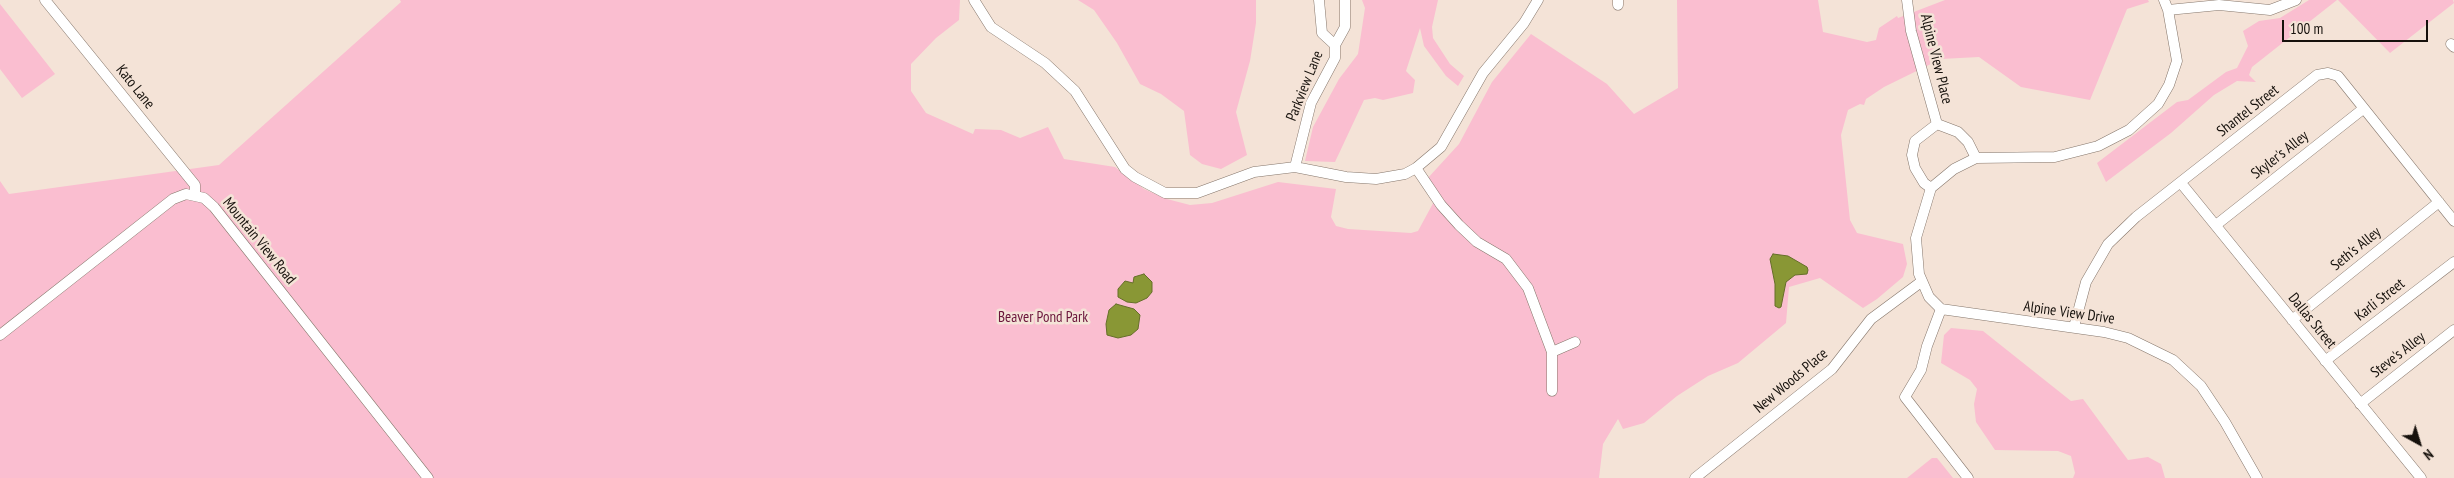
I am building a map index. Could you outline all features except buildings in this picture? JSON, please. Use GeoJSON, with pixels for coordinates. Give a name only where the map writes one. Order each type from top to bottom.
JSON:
{"type":"FeatureCollection","features":[{"type":"Feature","properties":{"kind":"street","name":"Kato Lane"},"geometry":{"type":"LineString","coordinates":[[45,0],[195,185],[195,195]]}},
{"type":"Feature","properties":{"kind":"street"},"geometry":{"type":"LineString","coordinates":[[974,0],[991,27],[1061,76],[1075,91],[1113,153],[1135,177],[1165,193],[1197,193],[1254,172],[1295,167],[1346,177],[1376,179],[1405,174],[1416,168],[1441,147],[1483,73],[1524,23],[1538,0]]}},
{"type":"Feature","properties":{"kind":"street","name":"Parkview Lane"},"geometry":{"type":"LineString","coordinates":[[1319,0],[1322,33],[1335,46]]}},
{"type":"Feature","properties":{"kind":"street","name":"Parkview Lane"},"geometry":{"type":"LineString","coordinates":[[1295,167],[1311,103],[1335,58],[1335,46],[1345,27],[1345,0]]}},
{"type":"Feature","properties":{"kind":"street","name":"Alpine View Place"},"geometry":{"type":"LineString","coordinates":[[1907,0],[1911,31],[1937,124]]}},
{"type":"Feature","properties":{"kind":"street"},"geometry":{"type":"LineString","coordinates":[[1968,478],[1905,396],[1921,370],[1927,346],[1941,309],[1929,296],[1921,282],[1916,238],[1931,188],[1954,169],[1976,158],[2055,157],[2098,146],[2129,130],[2158,104],[2169,85],[2177,60],[2168,10],[2164,0]]}},
{"type":"Feature","properties":{"kind":"street"},"geometry":{"type":"LineString","coordinates":[[2168,10],[2219,5],[2270,10],[2296,0]]}},
{"type":"Feature","properties":{"kind":"street","name":"Shantel Street"},"geometry":{"type":"LineString","coordinates":[[2074,327],[2086,282],[2108,244],[2122,229],[2317,75],[2328,72],[2338,76],[2454,221]]}},
{"type":"Feature","properties":{"kind":"street","name":"Skyler's Alley"},"geometry":{"type":"LineString","coordinates":[[2216,225],[2363,109]]}},
{"type":"Feature","properties":{"kind":"street"},"geometry":{"type":"LineString","coordinates":[[1931,188],[1924,183],[1915,168],[1912,155],[1915,141],[1937,124],[1958,132],[1968,142],[1976,158]]}},
{"type":"Feature","properties":{"kind":"street"},"geometry":{"type":"LineString","coordinates":[[1416,168],[1441,206],[1477,242],[1506,259],[1523,282],[1531,296],[1552,352],[1552,391]]}},
{"type":"Feature","properties":{"kind":"street","name":"Dallas Street"},"geometry":{"type":"LineString","coordinates":[[2181,183],[2420,478]]}},
{"type":"Feature","properties":{"kind":"street"},"geometry":{"type":"LineString","coordinates":[[0,335],[172,199],[186,194],[195,195]]}},
{"type":"Feature","properties":{"kind":"street","name":"Mountain View Road"},"geometry":{"type":"LineString","coordinates":[[195,195],[204,198],[214,207],[428,478]]}},
{"type":"Feature","properties":{"kind":"street","name":"Seth's Alley"},"geometry":{"type":"LineString","coordinates":[[2292,320],[2439,202]]}},
{"type":"Feature","properties":{"kind":"street","name":"Karli Street"},"geometry":{"type":"LineString","coordinates":[[2325,361],[2454,262]]}},
{"type":"Feature","properties":{"kind":"street","name":"New Woods Place"},"geometry":{"type":"LineString","coordinates":[[1695,478],[1832,369],[1871,319],[1921,282]]}},
{"type":"Feature","properties":{"kind":"street","name":"Alpine View Drive"},"geometry":{"type":"LineString","coordinates":[[1941,309],[2003,319],[2074,327],[2128,338],[2154,349],[2179,365],[2201,386],[2216,407],[2257,478]]}},
{"type":"Feature","properties":{"kind":"street","name":"Steve's Alley"},"geometry":{"type":"LineString","coordinates":[[2360,404],[2454,330]]}},
{"type":"Feature","properties":{"kind":"street"},"geometry":{"type":"LineString","coordinates":[[1552,352],[1575,342]]}},
{"type":"Feature","properties":{"kind":"green space","name":"Beaver Pond Park"},"geometry":{"type":"Polygon","coordinates":[[[400,0],[960,0],[959,20],[936,38],[911,64],[911,91],[926,113],[973,134],[975,129],[1001,130],[1020,138],[1048,127],[1064,159],[1115,167],[1144,189],[1167,199],[1190,205],[1212,203],[1278,182],[1336,189],[1331,217],[1336,226],[1348,229],[1411,233],[1418,231],[1437,196],[1427,179],[1459,144],[1492,82],[1531,34],[1607,84],[1634,114],[1678,88],[1677,0],[1818,0],[1823,32],[1867,42],[1876,40],[1879,28],[1897,16],[1898,18],[1945,0],[2148,0],[2149,2],[2127,9],[2090,100],[2021,87],[1979,57],[1941,59],[1884,87],[1866,99],[1864,105],[1860,104],[1848,110],[1841,135],[1850,220],[1857,233],[1903,244],[1907,264],[1903,277],[1863,308],[1820,278],[1789,287],[1786,323],[1738,363],[1708,376],[1677,396],[1644,423],[1623,429],[1618,419],[1603,444],[1599,478],[0,478],[0,181],[9,194],[219,165],[401,2],[400,0]]]}},
{"type":"Feature","properties":{"kind":"green space"},"geometry":{"type":"Polygon","coordinates":[[[1078,0],[1256,0],[1256,23],[1250,61],[1236,112],[1247,155],[1221,169],[1202,164],[1190,155],[1184,111],[1161,94],[1140,84],[1117,43],[1094,10],[1078,0]]]}},
{"type":"Feature","properties":{"kind":"green space"},"geometry":{"type":"Polygon","coordinates":[[[1362,0],[1438,0],[1432,27],[1433,38],[1450,64],[1464,76],[1458,86],[1446,76],[1424,46],[1420,28],[1406,71],[1415,80],[1413,93],[1383,100],[1375,98],[1364,100],[1335,162],[1305,161],[1313,127],[1339,79],[1358,54],[1365,8],[1362,0]]]}},
{"type":"Feature","properties":{"kind":"green space"},"geometry":{"type":"Polygon","coordinates":[[[2309,0],[2337,0],[2252,67],[2249,75],[2256,82],[2237,81],[2214,95],[2171,133],[2106,182],[2097,163],[2177,102],[2188,100],[2226,72],[2237,68],[2248,46],[2243,31],[2259,21],[2280,18],[2309,0]]]}},
{"type":"Feature","properties":{"kind":"green space"},"geometry":{"type":"Polygon","coordinates":[[[2338,0],[2453,0],[2454,3],[2390,53],[2338,0]]]}},
{"type":"Feature","properties":{"kind":"green space"},"geometry":{"type":"Polygon","coordinates":[[[0,4],[55,74],[22,98],[0,69],[0,4]]]}},
{"type":"Feature","properties":{"kind":"green space"},"geometry":{"type":"Polygon","coordinates":[[[1951,328],[1983,331],[2071,401],[2083,399],[2128,460],[2148,457],[2161,464],[2165,478],[2073,478],[2075,473],[2071,456],[2058,451],[1995,450],[1976,422],[1974,404],[1977,389],[1970,380],[1941,363],[1944,335],[1951,328]]]}},
{"type":"Feature","properties":{"kind":"green space"},"geometry":{"type":"Polygon","coordinates":[[[1932,458],[1937,458],[1953,478],[1907,478],[1932,458]]]}},
{"type":"Feature","properties":{"kind":"shaded area"},"geometry":{"type":"Polygon","coordinates":[[[1773,254],[1788,256],[1807,267],[1808,270],[1807,274],[1795,275],[1786,282],[1781,307],[1779,308],[1775,306],[1775,284],[1770,259],[1773,254]]]}},
{"type":"Feature","properties":{"kind":"shaded area"},"geometry":{"type":"Polygon","coordinates":[[[1144,274],[1152,282],[1152,292],[1147,298],[1136,303],[1127,302],[1118,297],[1118,289],[1125,281],[1133,283],[1134,277],[1144,274]]]}},
{"type":"Feature","properties":{"kind":"shaded area"},"geometry":{"type":"Polygon","coordinates":[[[1116,304],[1134,309],[1140,315],[1138,329],[1131,335],[1118,338],[1107,335],[1106,324],[1109,310],[1116,304]]]}}]}
